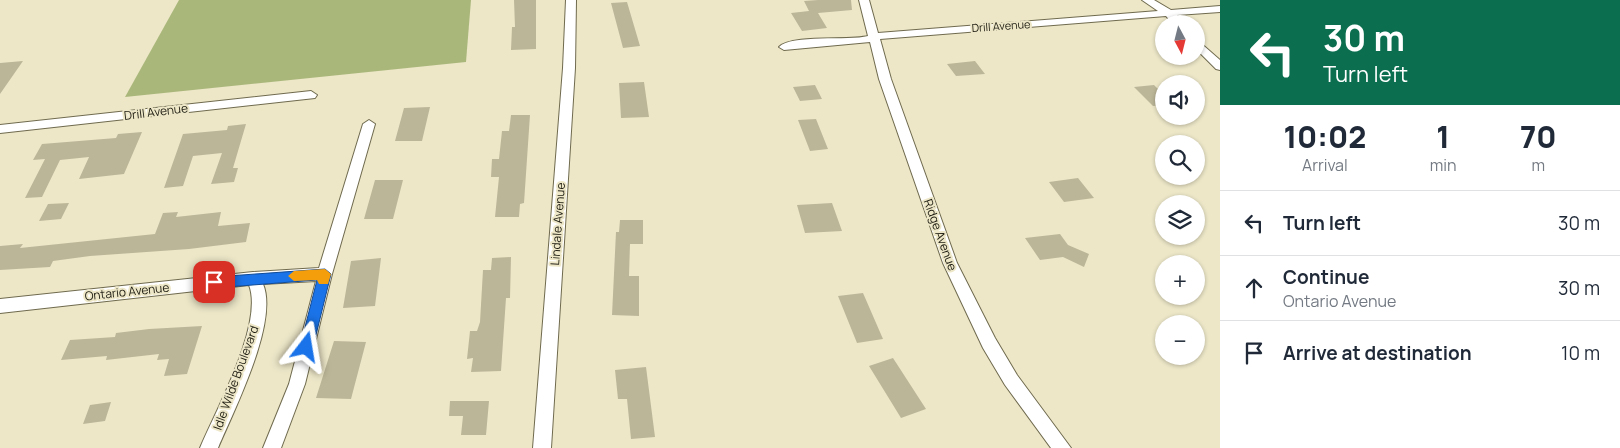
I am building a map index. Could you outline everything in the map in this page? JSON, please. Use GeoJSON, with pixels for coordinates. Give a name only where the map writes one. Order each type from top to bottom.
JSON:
{"type":"FeatureCollection","features":[{"type":"Feature","properties":{"kind":"street","name":"Lindale Avenue"},"geometry":{"type":"LineString","coordinates":[[542,448],[568,78],[571,0]]}},
{"type":"Feature","properties":{"kind":"street","name":"Ridge Avenue"},"geometry":{"type":"LineString","coordinates":[[864,0],[873,38],[950,263],[967,302],[1011,380],[1062,448]]}},
{"type":"Feature","properties":{"kind":"street"},"geometry":{"type":"LineString","coordinates":[[1147,0],[1169,13]]}},
{"type":"Feature","properties":{"kind":"street","name":"Drill Avenue"},"geometry":{"type":"LineString","coordinates":[[784,47],[866,40],[940,30],[1220,9]]}},
{"type":"Feature","properties":{"kind":"street"},"geometry":{"type":"LineString","coordinates":[[1205,51],[1220,66]]}},
{"type":"Feature","properties":{"kind":"street","name":"Drill Avenue"},"geometry":{"type":"LineString","coordinates":[[0,129],[311,94]]}},
{"type":"Feature","properties":{"kind":"street"},"geometry":{"type":"LineString","coordinates":[[272,448],[297,384],[325,274],[369,124]]}},
{"type":"Feature","properties":{"kind":"street","name":"Ontario Avenue"},"geometry":{"type":"LineString","coordinates":[[0,306],[254,278],[325,274]]}},
{"type":"Feature","properties":{"kind":"street","name":"Idle Wilde Boulevard"},"geometry":{"type":"LineString","coordinates":[[209,448],[256,326],[261,303],[254,278]]}},
{"type":"Feature","properties":{"kind":"green space"},"geometry":{"type":"Polygon","coordinates":[[[179,0],[471,0],[466,62],[125,97],[179,0]]]}},
{"type":"Feature","properties":{"kind":"building"},"geometry":{"type":"Polygon","coordinates":[[[514,0],[536,0],[536,49],[511,50],[512,27],[515,27],[514,0]]]}},
{"type":"Feature","properties":{"kind":"building"},"geometry":{"type":"Polygon","coordinates":[[[851,0],[852,10],[818,13],[827,28],[802,31],[791,13],[809,11],[804,1],[851,0]]]}},
{"type":"Feature","properties":{"kind":"building"},"geometry":{"type":"Polygon","coordinates":[[[627,2],[640,46],[623,48],[611,3],[627,2]]]}},
{"type":"Feature","properties":{"kind":"building"},"geometry":{"type":"Polygon","coordinates":[[[23,61],[0,94],[0,63],[23,61]]]}},
{"type":"Feature","properties":{"kind":"building"},"geometry":{"type":"Polygon","coordinates":[[[975,61],[985,74],[956,76],[947,64],[975,61]]]}},
{"type":"Feature","properties":{"kind":"building"},"geometry":{"type":"Polygon","coordinates":[[[644,82],[649,117],[621,118],[619,83],[644,82]]]}},
{"type":"Feature","properties":{"kind":"building"},"geometry":{"type":"Polygon","coordinates":[[[815,85],[822,99],[800,101],[793,87],[815,85]]]}},
{"type":"Feature","properties":{"kind":"building"},"geometry":{"type":"Polygon","coordinates":[[[1154,85],[1155,106],[1153,106],[1134,87],[1154,85]]]}},
{"type":"Feature","properties":{"kind":"building"},"geometry":{"type":"Polygon","coordinates":[[[430,107],[422,141],[395,141],[404,108],[430,107]]]}},
{"type":"Feature","properties":{"kind":"building"},"geometry":{"type":"Polygon","coordinates":[[[511,115],[530,115],[524,203],[520,204],[519,217],[495,217],[499,177],[491,177],[492,159],[499,159],[502,131],[509,131],[511,115]]]}},
{"type":"Feature","properties":{"kind":"building"},"geometry":{"type":"Polygon","coordinates":[[[816,119],[828,149],[810,151],[798,120],[816,119]]]}},
{"type":"Feature","properties":{"kind":"building"},"geometry":{"type":"Polygon","coordinates":[[[246,124],[233,168],[238,168],[234,182],[211,184],[222,153],[193,156],[183,186],[164,188],[183,134],[227,130],[228,126],[246,124]]]}},
{"type":"Feature","properties":{"kind":"building"},"geometry":{"type":"Polygon","coordinates":[[[142,132],[124,174],[79,179],[89,157],[60,160],[42,197],[25,198],[45,159],[33,160],[42,144],[116,138],[118,134],[142,132]]]}},
{"type":"Feature","properties":{"kind":"building"},"geometry":{"type":"Polygon","coordinates":[[[1078,178],[1094,198],[1064,202],[1049,182],[1078,178]]]}},
{"type":"Feature","properties":{"kind":"building"},"geometry":{"type":"Polygon","coordinates":[[[375,180],[403,180],[393,219],[364,219],[375,180]]]}},
{"type":"Feature","properties":{"kind":"building"},"geometry":{"type":"Polygon","coordinates":[[[69,203],[61,219],[39,221],[48,204],[69,203]]]}},
{"type":"Feature","properties":{"kind":"building"},"geometry":{"type":"Polygon","coordinates":[[[832,203],[842,231],[805,233],[797,205],[832,203]]]}},
{"type":"Feature","properties":{"kind":"building"},"geometry":{"type":"Polygon","coordinates":[[[178,212],[176,217],[221,212],[218,226],[250,223],[246,242],[189,249],[90,256],[53,261],[50,267],[0,270],[0,246],[23,244],[20,248],[155,234],[163,213],[178,212]]]}},
{"type":"Feature","properties":{"kind":"building"},"geometry":{"type":"Polygon","coordinates":[[[620,220],[643,220],[643,244],[630,244],[629,276],[639,276],[639,316],[612,315],[616,232],[619,232],[620,220]]]}},
{"type":"Feature","properties":{"kind":"building"},"geometry":{"type":"Polygon","coordinates":[[[1060,234],[1068,245],[1089,254],[1084,267],[1063,257],[1040,260],[1025,238],[1060,234]]]}},
{"type":"Feature","properties":{"kind":"building"},"geometry":{"type":"Polygon","coordinates":[[[511,257],[510,298],[506,298],[501,371],[471,372],[473,358],[467,359],[470,331],[477,331],[480,322],[483,270],[491,270],[492,258],[511,257]]]}},
{"type":"Feature","properties":{"kind":"building"},"geometry":{"type":"Polygon","coordinates":[[[381,258],[375,306],[343,308],[351,261],[381,258]]]}},
{"type":"Feature","properties":{"kind":"building"},"geometry":{"type":"Polygon","coordinates":[[[863,293],[883,339],[857,343],[838,296],[863,293]]]}},
{"type":"Feature","properties":{"kind":"building"},"geometry":{"type":"Polygon","coordinates":[[[202,326],[187,374],[164,376],[169,359],[157,360],[159,354],[106,360],[107,356],[61,360],[70,340],[115,337],[116,333],[149,329],[202,326]]]}},
{"type":"Feature","properties":{"kind":"building"},"geometry":{"type":"Polygon","coordinates":[[[334,341],[366,342],[351,399],[316,398],[334,341]]]}},
{"type":"Feature","properties":{"kind":"building"},"geometry":{"type":"Polygon","coordinates":[[[893,358],[926,409],[901,418],[869,366],[893,358]]]}},
{"type":"Feature","properties":{"kind":"building"},"geometry":{"type":"Polygon","coordinates":[[[646,367],[655,437],[631,439],[627,399],[618,399],[615,370],[646,367]]]}},
{"type":"Feature","properties":{"kind":"building"},"geometry":{"type":"Polygon","coordinates":[[[450,401],[489,401],[486,435],[461,435],[463,416],[449,416],[450,401]]]}},
{"type":"Feature","properties":{"kind":"building"},"geometry":{"type":"Polygon","coordinates":[[[111,402],[105,421],[83,424],[90,405],[111,402]]]}},
{"type":"Feature","properties":{"kind":"slow traffic"},"geometry":{"type":"LineString","coordinates":[[294,276],[325,274],[323,281]]}},
{"type":"Feature","properties":{"kind":"route"},"geometry":{"type":"LineString","coordinates":[[214,282],[325,274],[306,347]]}}]}
